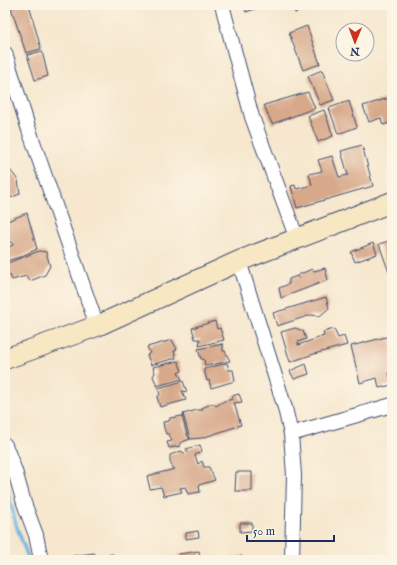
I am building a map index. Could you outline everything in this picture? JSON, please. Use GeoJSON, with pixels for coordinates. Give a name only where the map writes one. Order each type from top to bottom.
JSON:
{"type":"FeatureCollection","features":[{"type":"Feature","properties":{"kind":"main road"},"geometry":{"type":"LineString","coordinates":[[5,359],[98,326],[239,261],[392,202]]}},
{"type":"Feature","properties":{"kind":"street"},"geometry":{"type":"LineString","coordinates":[[222,5],[252,117],[297,239]]}},
{"type":"Feature","properties":{"kind":"street"},"geometry":{"type":"LineString","coordinates":[[6,60],[98,326]]}},
{"type":"Feature","properties":{"kind":"street"},"geometry":{"type":"LineString","coordinates":[[239,261],[285,408],[291,434],[294,475],[292,560]]}},
{"type":"Feature","properties":{"kind":"street"},"geometry":{"type":"LineString","coordinates":[[291,434],[392,405]]}},
{"type":"Feature","properties":{"kind":"street"},"geometry":{"type":"LineString","coordinates":[[5,445],[36,535],[41,560]]}},
{"type":"Feature","properties":{"kind":"building"},"geometry":{"type":"Polygon","coordinates":[[[21,5],[29,5],[41,49],[26,53],[11,8],[21,5]]]}},
{"type":"Feature","properties":{"kind":"building"},"geometry":{"type":"Polygon","coordinates":[[[244,5],[267,5],[246,12],[244,5]]]}},
{"type":"Feature","properties":{"kind":"building"},"geometry":{"type":"Polygon","coordinates":[[[292,5],[313,5],[295,13],[292,5]]]}},
{"type":"Feature","properties":{"kind":"building"},"geometry":{"type":"Polygon","coordinates":[[[307,26],[320,64],[303,70],[289,33],[307,26]]]}},
{"type":"Feature","properties":{"kind":"building"},"geometry":{"type":"Polygon","coordinates":[[[42,51],[48,76],[35,80],[27,55],[42,51]]]}},
{"type":"Feature","properties":{"kind":"building"},"geometry":{"type":"Polygon","coordinates":[[[322,70],[334,100],[320,105],[308,76],[322,70]]]}},
{"type":"Feature","properties":{"kind":"building"},"geometry":{"type":"Polygon","coordinates":[[[308,92],[315,108],[272,124],[264,105],[308,92]]]}},
{"type":"Feature","properties":{"kind":"building"},"geometry":{"type":"Polygon","coordinates":[[[392,97],[392,122],[383,125],[381,118],[369,122],[363,106],[392,97]]]}},
{"type":"Feature","properties":{"kind":"building"},"geometry":{"type":"Polygon","coordinates":[[[349,101],[357,127],[338,134],[329,108],[349,101]]]}},
{"type":"Feature","properties":{"kind":"building"},"geometry":{"type":"Polygon","coordinates":[[[324,110],[333,136],[318,142],[308,116],[324,110]]]}},
{"type":"Feature","properties":{"kind":"building"},"geometry":{"type":"Polygon","coordinates":[[[362,145],[373,186],[297,208],[291,186],[295,185],[296,189],[312,185],[309,174],[322,171],[318,160],[332,156],[339,177],[348,175],[341,151],[362,145]]]}},
{"type":"Feature","properties":{"kind":"building"},"geometry":{"type":"Polygon","coordinates":[[[10,170],[18,180],[20,194],[5,200],[5,172],[10,170]]]}},
{"type":"Feature","properties":{"kind":"building"},"geometry":{"type":"Polygon","coordinates":[[[27,213],[37,249],[20,257],[6,261],[5,248],[13,245],[12,242],[5,243],[5,222],[27,213]]]}},
{"type":"Feature","properties":{"kind":"building"},"geometry":{"type":"Polygon","coordinates":[[[392,240],[392,281],[379,244],[392,240]]]}},
{"type":"Feature","properties":{"kind":"building"},"geometry":{"type":"Polygon","coordinates":[[[373,243],[377,254],[355,262],[351,252],[373,243]]]}},
{"type":"Feature","properties":{"kind":"building"},"geometry":{"type":"Polygon","coordinates":[[[39,251],[46,252],[50,266],[45,275],[30,281],[26,276],[12,280],[10,275],[5,275],[5,264],[39,251]]]}},
{"type":"Feature","properties":{"kind":"building"},"geometry":{"type":"Polygon","coordinates":[[[325,268],[328,280],[281,298],[279,288],[289,284],[289,279],[297,276],[299,279],[298,275],[312,269],[314,271],[325,268]]]}},
{"type":"Feature","properties":{"kind":"building"},"geometry":{"type":"Polygon","coordinates":[[[326,297],[329,308],[320,316],[311,315],[277,326],[273,313],[326,297]]]}},
{"type":"Feature","properties":{"kind":"building"},"geometry":{"type":"Polygon","coordinates":[[[215,321],[217,329],[220,328],[224,340],[199,346],[200,339],[195,339],[192,328],[215,321]]]}},
{"type":"Feature","properties":{"kind":"building"},"geometry":{"type":"Polygon","coordinates":[[[295,328],[303,331],[306,339],[298,342],[298,345],[324,336],[323,332],[334,329],[338,338],[344,336],[347,345],[290,362],[281,332],[295,328]]]}},
{"type":"Feature","properties":{"kind":"building"},"geometry":{"type":"Polygon","coordinates":[[[390,336],[392,342],[392,373],[389,373],[392,385],[379,388],[377,378],[360,383],[351,346],[390,336]]]}},
{"type":"Feature","properties":{"kind":"building"},"geometry":{"type":"Polygon","coordinates":[[[172,340],[177,349],[174,351],[176,358],[151,365],[147,355],[150,353],[147,347],[172,340]]]}},
{"type":"Feature","properties":{"kind":"building"},"geometry":{"type":"Polygon","coordinates":[[[223,344],[223,351],[225,351],[230,361],[205,366],[204,359],[201,359],[198,349],[223,344]]]}},
{"type":"Feature","properties":{"kind":"building"},"geometry":{"type":"Polygon","coordinates":[[[178,361],[182,371],[178,373],[182,379],[157,386],[153,376],[155,373],[153,367],[178,361]]]}},
{"type":"Feature","properties":{"kind":"building"},"geometry":{"type":"Polygon","coordinates":[[[227,363],[229,370],[233,370],[235,381],[211,388],[209,380],[207,381],[204,369],[227,363]]]}},
{"type":"Feature","properties":{"kind":"building"},"geometry":{"type":"Polygon","coordinates":[[[306,364],[309,374],[294,379],[290,371],[306,364]]]}},
{"type":"Feature","properties":{"kind":"building"},"geometry":{"type":"Polygon","coordinates":[[[183,381],[187,392],[182,391],[186,400],[160,407],[157,397],[160,395],[158,388],[183,381]]]}},
{"type":"Feature","properties":{"kind":"building"},"geometry":{"type":"Polygon","coordinates":[[[239,394],[242,402],[234,403],[241,425],[202,438],[190,439],[183,414],[203,410],[202,408],[213,403],[216,406],[224,401],[233,399],[232,396],[239,394]]]}},
{"type":"Feature","properties":{"kind":"building"},"geometry":{"type":"Polygon","coordinates":[[[182,416],[187,435],[190,439],[180,443],[180,446],[169,448],[167,442],[172,441],[169,434],[166,434],[163,422],[169,421],[170,418],[182,416]]]}},
{"type":"Feature","properties":{"kind":"building"},"geometry":{"type":"Polygon","coordinates":[[[200,445],[202,451],[195,455],[198,464],[202,461],[204,467],[209,467],[215,480],[199,485],[200,492],[188,494],[185,487],[180,488],[182,492],[164,496],[161,487],[150,489],[147,476],[175,469],[170,462],[170,455],[181,451],[184,453],[188,452],[186,449],[200,445]]]}},
{"type":"Feature","properties":{"kind":"building"},"geometry":{"type":"Polygon","coordinates":[[[236,472],[252,472],[252,491],[235,491],[236,472]]]}},
{"type":"Feature","properties":{"kind":"building"},"geometry":{"type":"Polygon","coordinates":[[[240,523],[252,523],[252,531],[240,532],[240,523]]]}},
{"type":"Feature","properties":{"kind":"building"},"geometry":{"type":"Polygon","coordinates":[[[198,531],[199,537],[186,539],[186,533],[198,531]]]}},
{"type":"Feature","properties":{"kind":"building"},"geometry":{"type":"Polygon","coordinates":[[[199,551],[200,557],[179,560],[179,554],[199,551]]]}},
{"type":"Feature","properties":{"kind":"building"},"geometry":{"type":"Polygon","coordinates":[[[94,553],[95,560],[73,560],[72,556],[94,553]]]}},
{"type":"Feature","properties":{"kind":"building"},"geometry":{"type":"Polygon","coordinates":[[[113,554],[114,560],[102,560],[101,556],[113,554]]]}},
{"type":"Feature","properties":{"kind":"building"},"geometry":{"type":"Polygon","coordinates":[[[242,556],[243,560],[222,560],[222,559],[242,556]]]}},
{"type":"Feature","properties":{"kind":"waterway"},"geometry":{"type":"LineString","coordinates":[[5,481],[17,528],[29,560]]}}]}
